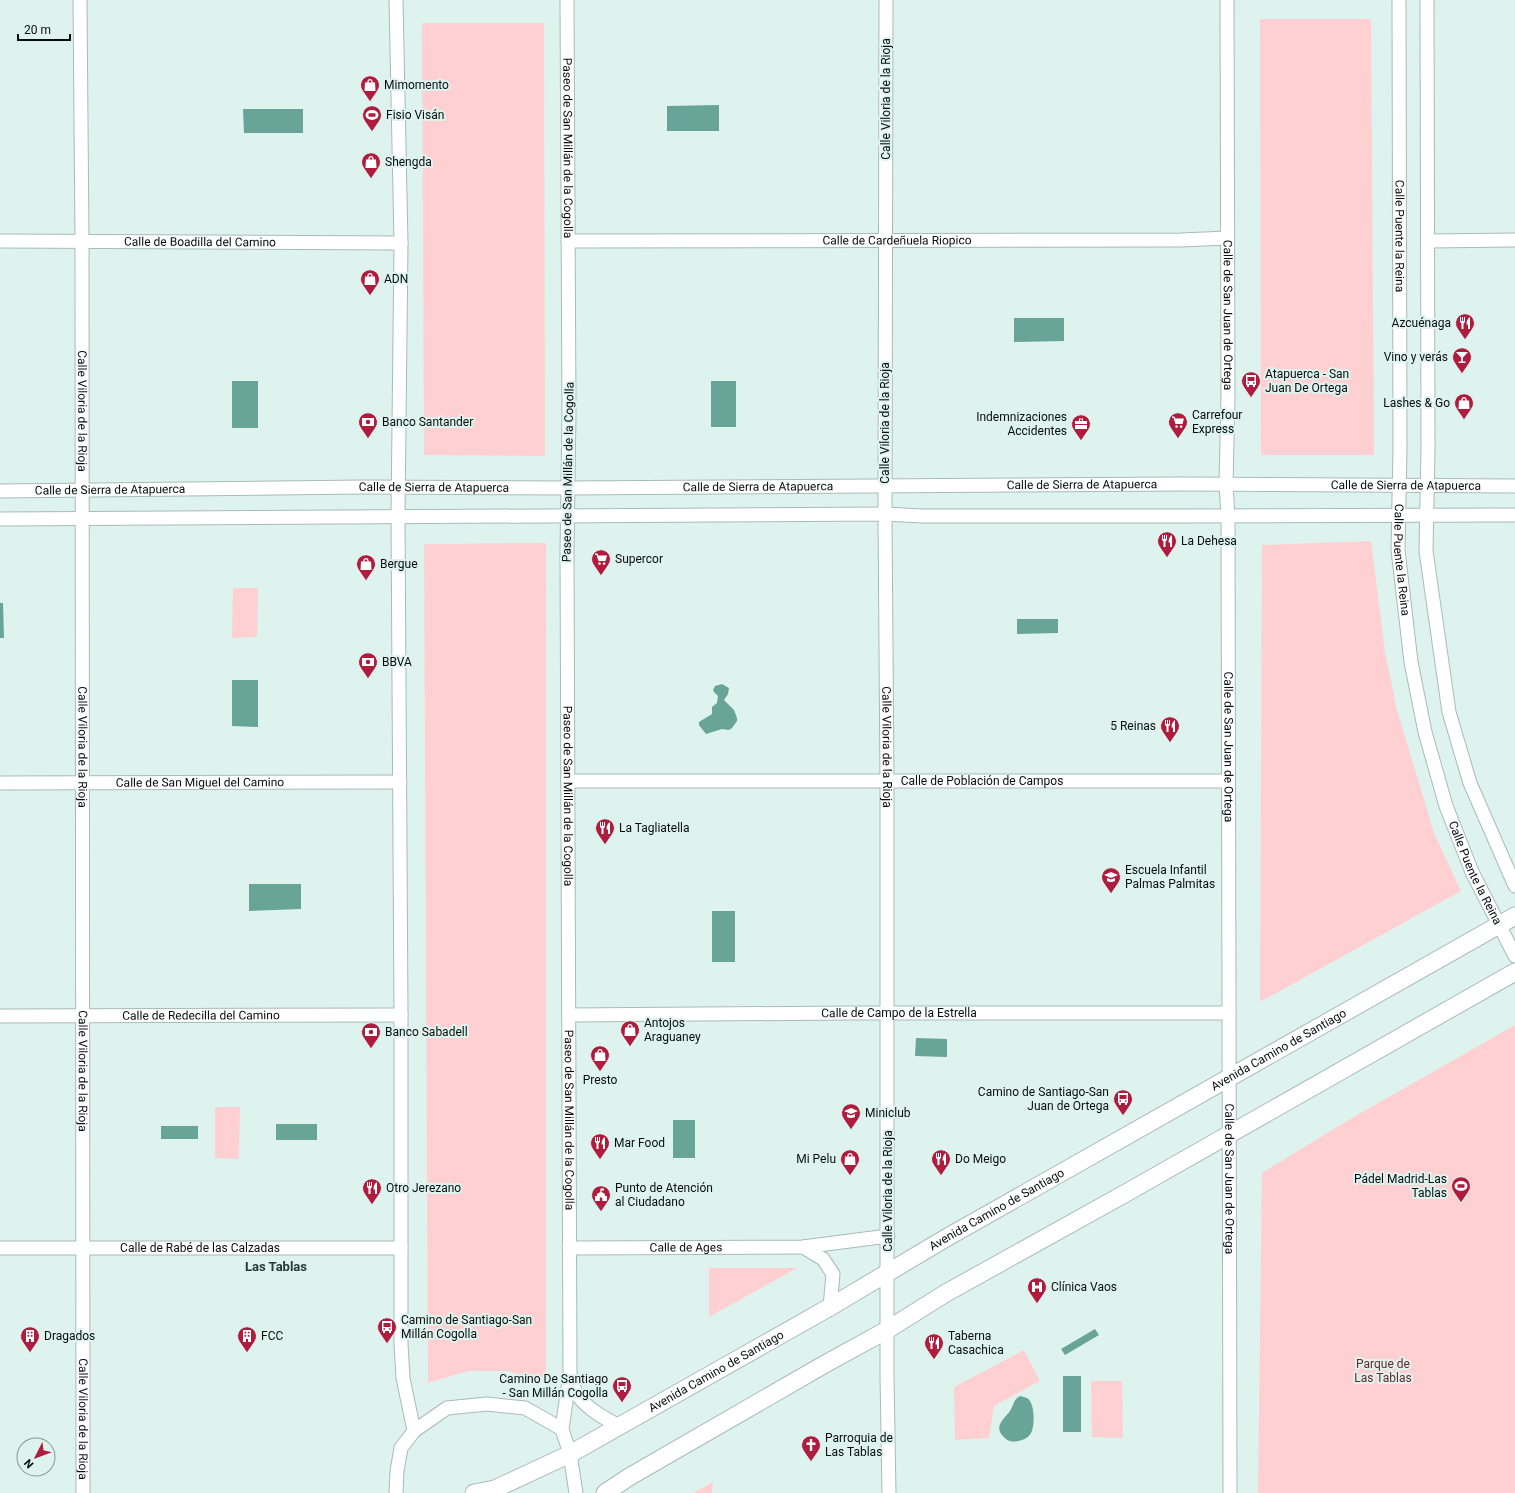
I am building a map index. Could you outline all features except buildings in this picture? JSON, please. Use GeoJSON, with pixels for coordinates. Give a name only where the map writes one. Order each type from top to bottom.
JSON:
{"type":"FeatureCollection","features":[{"type":"Feature","properties":{"kind":"street","name":"Calle Viloria de la Rioja"},"geometry":{"type":"LineString","coordinates":[[80,0],[82,240],[81,519],[83,1493]]}},
{"type":"Feature","properties":{"kind":"street"},"geometry":{"type":"LineString","coordinates":[[396,0],[401,243],[398,517],[402,1015],[401,1248],[403,1378],[414,1431]]}},
{"type":"Feature","properties":{"kind":"street","name":"Paseo de San Millán de la Cogolla"},"geometry":{"type":"LineString","coordinates":[[562,1429],[570,1374],[567,0]]}},
{"type":"Feature","properties":{"kind":"street","name":"Calle Viloria de la Rioja"},"geometry":{"type":"LineString","coordinates":[[886,0],[885,514],[887,781],[887,1330],[889,1493]]}},
{"type":"Feature","properties":{"kind":"street","name":"Calle de San Juan de Ortega"},"geometry":{"type":"LineString","coordinates":[[1227,0],[1228,404],[1226,485],[1228,516],[1230,1493]]}},
{"type":"Feature","properties":{"kind":"street","name":"Calle Puente la Reina"},"geometry":{"type":"LineString","coordinates":[[1399,0],[1398,550],[1411,662],[1425,732],[1449,813],[1472,872],[1498,926],[1515,956]]}},
{"type":"Feature","properties":{"kind":"street","name":"Calle Puente la Reina"},"geometry":{"type":"LineString","coordinates":[[1427,0],[1428,241],[1426,551],[1449,712],[1470,783],[1515,886]]}},
{"type":"Feature","properties":{"kind":"street","name":"Calle de Cardeñuela Riopico"},"geometry":{"type":"LineString","coordinates":[[568,241],[1181,240],[1227,238]]}},
{"type":"Feature","properties":{"kind":"street","name":"Calle de Boadilla del Camino"},"geometry":{"type":"LineString","coordinates":[[0,241],[82,240],[401,243]]}},
{"type":"Feature","properties":{"kind":"street"},"geometry":{"type":"LineString","coordinates":[[1428,241],[1515,240]]}},
{"type":"Feature","properties":{"kind":"street","name":"Calle de Sierra de Atapuerca"},"geometry":{"type":"LineString","coordinates":[[0,491],[399,487],[568,488],[1226,485],[1515,486]]}},
{"type":"Feature","properties":{"kind":"street"},"geometry":{"type":"LineString","coordinates":[[0,518],[81,519],[885,514],[938,516],[1515,515]]}},
{"type":"Feature","properties":{"kind":"street","name":"Calle de Población de Campos"},"geometry":{"type":"LineString","coordinates":[[568,781],[1228,781]]}},
{"type":"Feature","properties":{"kind":"street","name":"Calle de San Miguel del Camino"},"geometry":{"type":"LineString","coordinates":[[0,782],[400,782]]}},
{"type":"Feature","properties":{"kind":"street","name":"Avenida Camino de Santiago"},"geometry":{"type":"LineString","coordinates":[[474,1493],[495,1489],[570,1454],[888,1274],[946,1238],[1515,916]]}},
{"type":"Feature","properties":{"kind":"street"},"geometry":{"type":"LineString","coordinates":[[605,1493],[629,1477],[887,1330],[946,1293],[1515,972]]}},
{"type":"Feature","properties":{"kind":"street","name":"Calle de Campo de la Estrella"},"geometry":{"type":"LineString","coordinates":[[569,1015],[1229,1013]]}},
{"type":"Feature","properties":{"kind":"street","name":"Calle de Redecilla del Camino"},"geometry":{"type":"LineString","coordinates":[[0,1016],[402,1015]]}},
{"type":"Feature","properties":{"kind":"street","name":"Calle de Ages"},"geometry":{"type":"LineString","coordinates":[[569,1248],[803,1247],[888,1236]]}},
{"type":"Feature","properties":{"kind":"street"},"geometry":{"type":"LineString","coordinates":[[803,1247],[823,1260],[833,1274],[830,1307]]}},
{"type":"Feature","properties":{"kind":"street","name":"Calle de Rabé de las Calzadas"},"geometry":{"type":"LineString","coordinates":[[0,1248],[401,1248]]}},
{"type":"Feature","properties":{"kind":"street"},"geometry":{"type":"LineString","coordinates":[[570,1374],[577,1395],[598,1415],[620,1426]]}},
{"type":"Feature","properties":{"kind":"street"},"geometry":{"type":"LineString","coordinates":[[396,1493],[397,1471],[402,1448],[414,1431],[447,1408],[486,1404],[525,1408],[562,1429],[570,1454],[576,1493]]}},
{"type":"Feature","properties":{"kind":"green space"},"geometry":{"type":"Polygon","coordinates":[[[1260,19],[1371,19],[1374,455],[1261,455],[1260,19]]]}},
{"type":"Feature","properties":{"kind":"green space"},"geometry":{"type":"Polygon","coordinates":[[[422,23],[544,23],[545,456],[424,455],[422,23]]]}},
{"type":"Feature","properties":{"kind":"green space"},"geometry":{"type":"Polygon","coordinates":[[[1371,541],[1385,652],[1397,710],[1434,833],[1461,891],[1260,1002],[1262,545],[1371,541]]]}},
{"type":"Feature","properties":{"kind":"green space"},"geometry":{"type":"Polygon","coordinates":[[[546,543],[546,1383],[508,1371],[468,1371],[428,1383],[424,544],[546,543]]]}},
{"type":"Feature","properties":{"kind":"green space"},"geometry":{"type":"Polygon","coordinates":[[[233,588],[258,588],[257,637],[232,638],[233,588]]]}},
{"type":"Feature","properties":{"kind":"green space","name":"Parque de Las Tablas"},"geometry":{"type":"Polygon","coordinates":[[[1515,1025],[1515,1493],[1258,1493],[1262,1173],[1345,1122],[1515,1025]]]}},
{"type":"Feature","properties":{"kind":"green space"},"geometry":{"type":"Polygon","coordinates":[[[215,1107],[240,1107],[239,1159],[215,1158],[215,1107]]]}},
{"type":"Feature","properties":{"kind":"green space"},"geometry":{"type":"Polygon","coordinates":[[[709,1268],[797,1268],[709,1317],[709,1268]]]}},
{"type":"Feature","properties":{"kind":"green space"},"geometry":{"type":"Polygon","coordinates":[[[1024,1350],[1040,1381],[994,1406],[989,1438],[955,1440],[954,1387],[1024,1350]]]}},
{"type":"Feature","properties":{"kind":"green space"},"geometry":{"type":"Polygon","coordinates":[[[1091,1381],[1122,1381],[1123,1438],[1092,1437],[1091,1381]]]}},
{"type":"Feature","properties":{"kind":"green space"},"geometry":{"type":"Polygon","coordinates":[[[713,1482],[712,1493],[693,1493],[713,1482]]]}},
{"type":"Feature","properties":{"kind":"shaded area"},"geometry":{"type":"Polygon","coordinates":[[[719,105],[719,131],[667,131],[667,106],[719,105]]]}},
{"type":"Feature","properties":{"kind":"shaded area"},"geometry":{"type":"Polygon","coordinates":[[[243,109],[303,109],[303,133],[244,133],[243,109]]]}},
{"type":"Feature","properties":{"kind":"shaded area"},"geometry":{"type":"Polygon","coordinates":[[[1014,318],[1064,318],[1064,341],[1014,342],[1014,318]]]}},
{"type":"Feature","properties":{"kind":"shaded area"},"geometry":{"type":"Polygon","coordinates":[[[232,381],[258,381],[258,428],[232,428],[232,381]]]}},
{"type":"Feature","properties":{"kind":"shaded area"},"geometry":{"type":"Polygon","coordinates":[[[711,381],[736,381],[736,427],[711,427],[711,381]]]}},
{"type":"Feature","properties":{"kind":"shaded area"},"geometry":{"type":"Polygon","coordinates":[[[0,603],[3,603],[4,638],[0,638],[0,603]]]}},
{"type":"Feature","properties":{"kind":"shaded area"},"geometry":{"type":"Polygon","coordinates":[[[1017,619],[1058,619],[1058,633],[1017,634],[1017,619]]]}},
{"type":"Feature","properties":{"kind":"shaded area"},"geometry":{"type":"Polygon","coordinates":[[[232,680],[258,680],[258,727],[232,726],[232,680]]]}},
{"type":"Feature","properties":{"kind":"shaded area"},"geometry":{"type":"Polygon","coordinates":[[[722,684],[729,688],[728,694],[724,700],[734,710],[737,721],[729,730],[722,729],[706,734],[699,725],[699,722],[712,714],[712,707],[717,703],[718,696],[713,690],[715,686],[722,684]]]}},
{"type":"Feature","properties":{"kind":"shaded area"},"geometry":{"type":"Polygon","coordinates":[[[249,884],[301,884],[301,909],[249,911],[249,884]]]}},
{"type":"Feature","properties":{"kind":"shaded area"},"geometry":{"type":"Polygon","coordinates":[[[712,911],[735,911],[735,962],[712,962],[712,911]]]}},
{"type":"Feature","properties":{"kind":"shaded area"},"geometry":{"type":"Polygon","coordinates":[[[916,1038],[947,1039],[947,1057],[915,1056],[916,1038]]]}},
{"type":"Feature","properties":{"kind":"shaded area"},"geometry":{"type":"Polygon","coordinates":[[[673,1120],[695,1120],[695,1158],[673,1158],[673,1120]]]}},
{"type":"Feature","properties":{"kind":"shaded area"},"geometry":{"type":"Polygon","coordinates":[[[276,1124],[317,1124],[317,1140],[276,1140],[276,1124]]]}},
{"type":"Feature","properties":{"kind":"shaded area"},"geometry":{"type":"Polygon","coordinates":[[[161,1126],[198,1126],[198,1139],[161,1139],[161,1126]]]}},
{"type":"Feature","properties":{"kind":"shaded area"},"geometry":{"type":"Polygon","coordinates":[[[1095,1329],[1099,1335],[1065,1355],[1061,1349],[1095,1329]]]}},
{"type":"Feature","properties":{"kind":"shaded area"},"geometry":{"type":"Polygon","coordinates":[[[1063,1376],[1081,1376],[1081,1432],[1063,1432],[1063,1376]]]}},
{"type":"Feature","properties":{"kind":"shaded area"},"geometry":{"type":"Polygon","coordinates":[[[1020,1396],[1030,1400],[1034,1420],[1030,1435],[1022,1440],[1014,1442],[1006,1439],[1002,1435],[999,1428],[1015,1401],[1020,1396]]]}},
{"type":"Feature","properties":{"kind":"place","name":"Mimomento"},"geometry":{"type":"Point","coordinates":[370,102]}},
{"type":"Feature","properties":{"kind":"place","name":"Fisio Visán"},"geometry":{"type":"Point","coordinates":[372,132]}},
{"type":"Feature","properties":{"kind":"place","name":"Shengda"},"geometry":{"type":"Point","coordinates":[371,179]}},
{"type":"Feature","properties":{"kind":"place","name":"ADN"},"geometry":{"type":"Point","coordinates":[370,296]}},
{"type":"Feature","properties":{"kind":"place","name":"Azcuénaga"},"geometry":{"type":"Point","coordinates":[1465,340]}},
{"type":"Feature","properties":{"kind":"place","name":"Vino y verás"},"geometry":{"type":"Point","coordinates":[1462,374]}},
{"type":"Feature","properties":{"kind":"place","name":"Atapuerca - San Juan De Ortega"},"geometry":{"type":"Point","coordinates":[1251,398]}},
{"type":"Feature","properties":{"kind":"place","name":"Lashes & Go"},"geometry":{"type":"Point","coordinates":[1464,420]}},
{"type":"Feature","properties":{"kind":"place","name":"Banco Santander"},"geometry":{"type":"Point","coordinates":[368,439]}},
{"type":"Feature","properties":{"kind":"place","name":"Carrefour Express"},"geometry":{"type":"Point","coordinates":[1178,439]}},
{"type":"Feature","properties":{"kind":"place","name":"Indemnizaciones Accidentes"},"geometry":{"type":"Point","coordinates":[1081,441]}},
{"type":"Feature","properties":{"kind":"place","name":"La Dehesa"},"geometry":{"type":"Point","coordinates":[1167,558]}},
{"type":"Feature","properties":{"kind":"place","name":"Supercor"},"geometry":{"type":"Point","coordinates":[601,576]}},
{"type":"Feature","properties":{"kind":"place","name":"Bergue"},"geometry":{"type":"Point","coordinates":[366,581]}},
{"type":"Feature","properties":{"kind":"place","name":"BBVA"},"geometry":{"type":"Point","coordinates":[368,679]}},
{"type":"Feature","properties":{"kind":"place","name":"5 Reinas"},"geometry":{"type":"Point","coordinates":[1170,743]}},
{"type":"Feature","properties":{"kind":"place","name":"La Tagliatella"},"geometry":{"type":"Point","coordinates":[605,845]}},
{"type":"Feature","properties":{"kind":"place","name":"Escuela Infantil Palmas Palmitas"},"geometry":{"type":"Point","coordinates":[1111,894]}},
{"type":"Feature","properties":{"kind":"place","name":"Antojos Araguaney"},"geometry":{"type":"Point","coordinates":[630,1047]}},
{"type":"Feature","properties":{"kind":"place","name":"Banco Sabadell"},"geometry":{"type":"Point","coordinates":[371,1049]}},
{"type":"Feature","properties":{"kind":"place","name":"Presto"},"geometry":{"type":"Point","coordinates":[600,1072]}},
{"type":"Feature","properties":{"kind":"place","name":"Camino de Santiago-San Juan de Ortega"},"geometry":{"type":"Point","coordinates":[1123,1116]}},
{"type":"Feature","properties":{"kind":"place","name":"Miniclub"},"geometry":{"type":"Point","coordinates":[851,1130]}},
{"type":"Feature","properties":{"kind":"place","name":"Mar Food"},"geometry":{"type":"Point","coordinates":[600,1160]}},
{"type":"Feature","properties":{"kind":"place","name":"Mi Pelu"},"geometry":{"type":"Point","coordinates":[850,1176]}},
{"type":"Feature","properties":{"kind":"place","name":"Do Meigo"},"geometry":{"type":"Point","coordinates":[941,1176]}},
{"type":"Feature","properties":{"kind":"place","name":"Pádel Madrid-Las Tablas"},"geometry":{"type":"Point","coordinates":[1461,1203]}},
{"type":"Feature","properties":{"kind":"place","name":"Otro Jerezano"},"geometry":{"type":"Point","coordinates":[372,1205]}},
{"type":"Feature","properties":{"kind":"place","name":"Punto de Atención al Ciudadano"},"geometry":{"type":"Point","coordinates":[601,1212]}},
{"type":"Feature","properties":{"kind":"place","name":"Clínica Vaos"},"geometry":{"type":"Point","coordinates":[1037,1304]}},
{"type":"Feature","properties":{"kind":"place","name":"Camino de Santiago-San Millán Cogolla"},"geometry":{"type":"Point","coordinates":[387,1344]}},
{"type":"Feature","properties":{"kind":"place","name":"Dragados"},"geometry":{"type":"Point","coordinates":[30,1353]}},
{"type":"Feature","properties":{"kind":"place","name":"FCC"},"geometry":{"type":"Point","coordinates":[247,1353]}},
{"type":"Feature","properties":{"kind":"place","name":"Taberna Casachica"},"geometry":{"type":"Point","coordinates":[934,1360]}},
{"type":"Feature","properties":{"kind":"place","name":"Camino De Santiago - San Millán Cogolla"},"geometry":{"type":"Point","coordinates":[622,1403]}},
{"type":"Feature","properties":{"kind":"place","name":"Parroquia de Las Tablas"},"geometry":{"type":"Point","coordinates":[811,1462]}},
{"type":"Feature","properties":{"kind":"district","name":"Las Tablas"},"geometry":{"type":"Point","coordinates":[276,1266]}}]}
